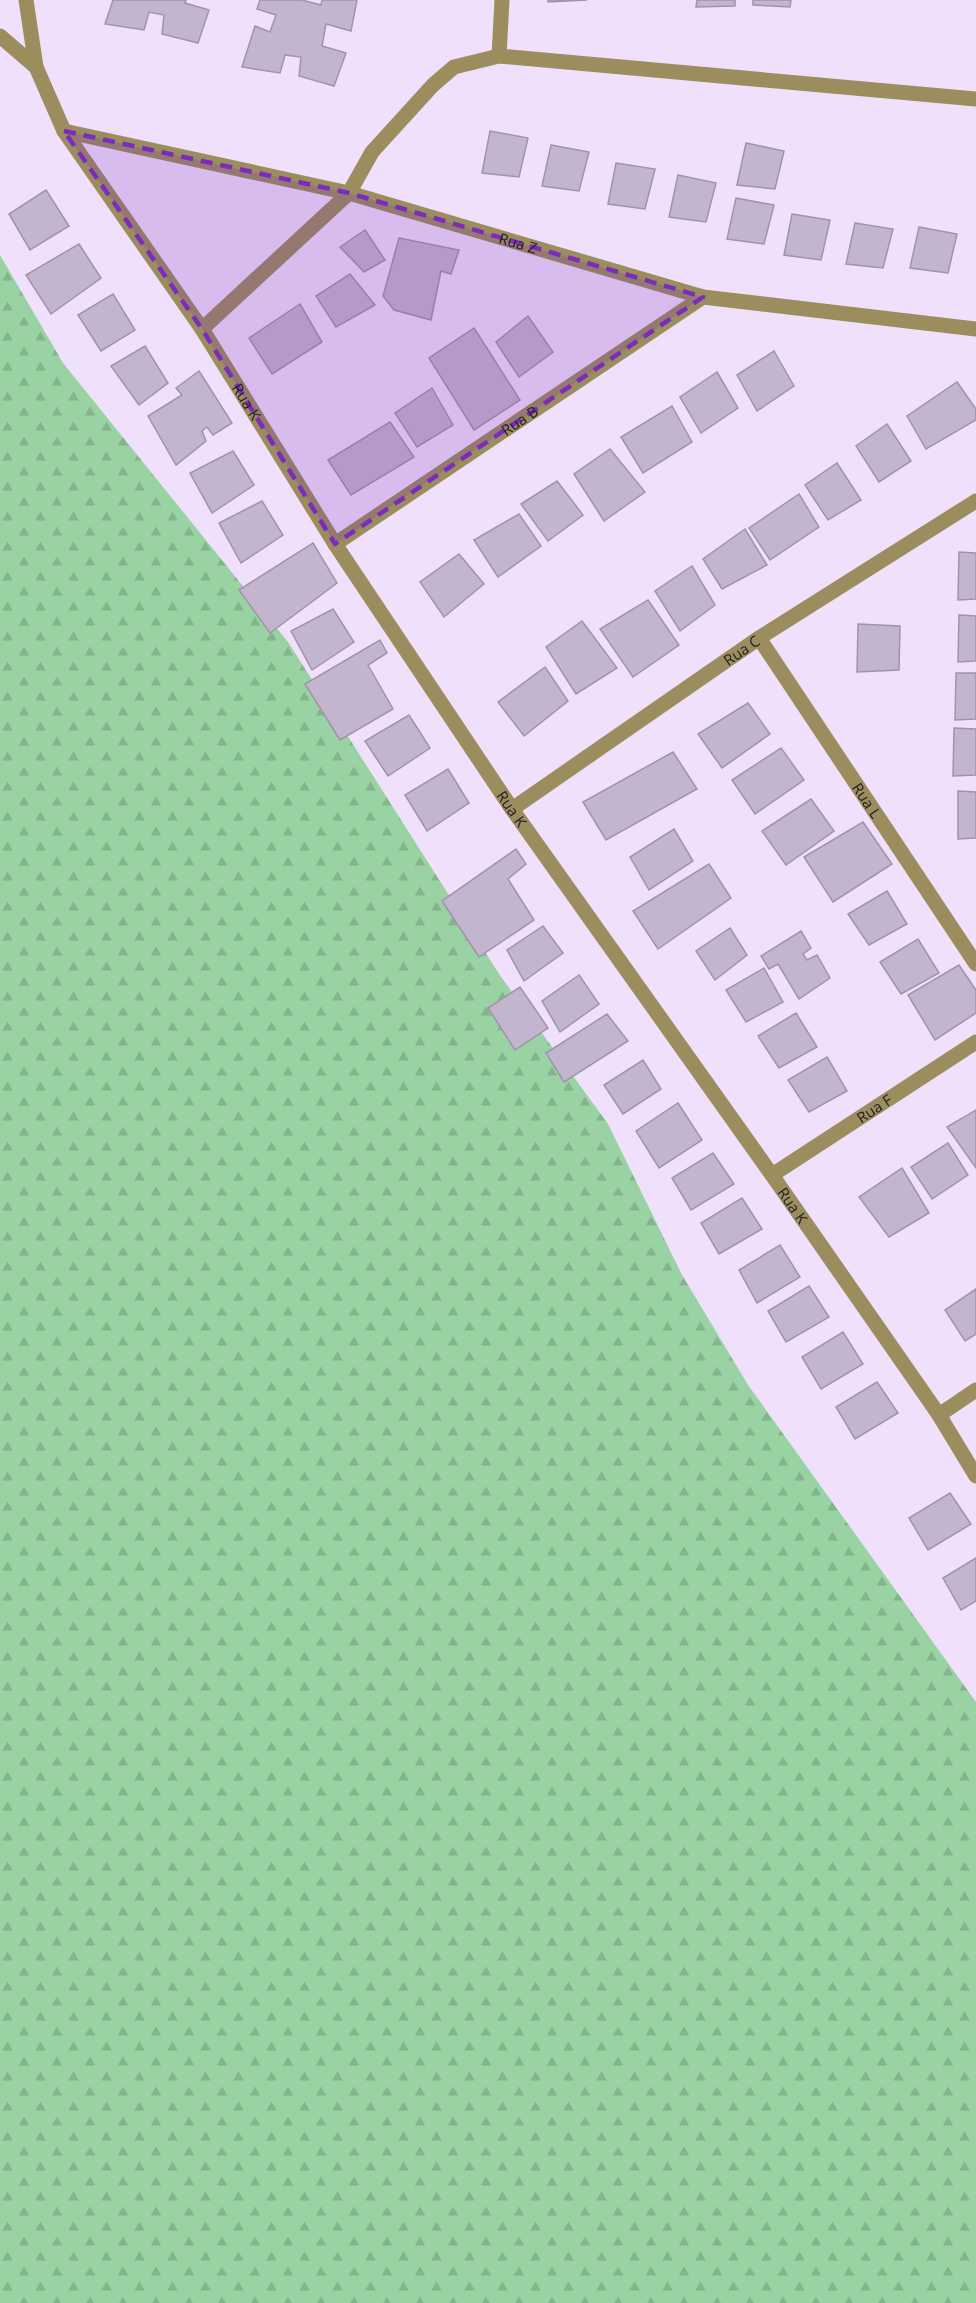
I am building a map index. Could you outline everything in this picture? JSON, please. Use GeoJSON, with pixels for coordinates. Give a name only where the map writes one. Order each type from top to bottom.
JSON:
{"type":"FeatureCollection","features":[{"type":"Feature","properties":{"kind":"street"},"geometry":{"type":"LineString","coordinates":[[26,0],[36,67]]}},
{"type":"Feature","properties":{"kind":"street"},"geometry":{"type":"LineString","coordinates":[[499,56],[502,0]]}},
{"type":"Feature","properties":{"kind":"street"},"geometry":{"type":"LineString","coordinates":[[0,36],[36,67]]}},
{"type":"Feature","properties":{"kind":"street"},"geometry":{"type":"LineString","coordinates":[[202,329],[349,193],[372,152],[454,66],[499,56],[976,99]]}},
{"type":"Feature","properties":{"kind":"street","name":"Rua K"},"geometry":{"type":"LineString","coordinates":[[36,67],[64,131],[202,329],[335,544],[512,809],[939,1415],[976,1476]]}},
{"type":"Feature","properties":{"kind":"street","name":"Rua Z"},"geometry":{"type":"LineString","coordinates":[[64,131],[349,193],[703,297],[976,329]]}},
{"type":"Feature","properties":{"kind":"street","name":"Rua B"},"geometry":{"type":"LineString","coordinates":[[335,544],[703,297]]}},
{"type":"Feature","properties":{"kind":"street","name":"Rua C"},"geometry":{"type":"LineString","coordinates":[[512,809],[759,638],[976,501]]}},
{"type":"Feature","properties":{"kind":"street","name":"Rua L"},"geometry":{"type":"LineString","coordinates":[[759,638],[976,964]]}},
{"type":"Feature","properties":{"kind":"street","name":"Rua F"},"geometry":{"type":"LineString","coordinates":[[772,1175],[976,1042]]}},
{"type":"Feature","properties":{"kind":"street"},"geometry":{"type":"LineString","coordinates":[[939,1415],[976,1390]]}},
{"type":"Feature","properties":{"kind":"highlighted area"},"geometry":{"type":"Polygon","coordinates":[[[64,131],[349,193],[703,297],[335,544],[202,329],[64,131]]]}},
{"type":"Feature","properties":{"kind":"green space"},"geometry":{"type":"Polygon","coordinates":[[[0,255],[63,363],[288,642],[499,974],[608,1124],[682,1275],[748,1385],[976,1702],[976,2303],[0,2303],[0,255]]]}},
{"type":"Feature","properties":{"kind":"building"},"geometry":{"type":"Polygon","coordinates":[[[113,0],[186,0],[185,3],[209,10],[198,43],[162,34],[164,15],[149,12],[144,30],[105,24],[113,0]]]}},
{"type":"Feature","properties":{"kind":"building"},"geometry":{"type":"Polygon","coordinates":[[[260,0],[302,0],[321,5],[322,0],[357,0],[351,31],[326,24],[322,46],[346,53],[334,86],[299,76],[301,57],[285,55],[280,73],[242,67],[255,26],[270,32],[276,15],[257,9],[260,0]]]}},
{"type":"Feature","properties":{"kind":"building"},"geometry":{"type":"Polygon","coordinates":[[[548,0],[587,0],[548,2],[548,0]]]}},
{"type":"Feature","properties":{"kind":"building"},"geometry":{"type":"Polygon","coordinates":[[[697,0],[735,0],[735,6],[696,7],[697,0]]]}},
{"type":"Feature","properties":{"kind":"building"},"geometry":{"type":"Polygon","coordinates":[[[753,0],[791,0],[790,7],[753,5],[753,0]]]}},
{"type":"Feature","properties":{"kind":"building"},"geometry":{"type":"Polygon","coordinates":[[[490,131],[528,138],[519,177],[482,173],[490,131]]]}},
{"type":"Feature","properties":{"kind":"building"},"geometry":{"type":"Polygon","coordinates":[[[746,143],[784,151],[775,189],[737,185],[746,143]]]}},
{"type":"Feature","properties":{"kind":"building"},"geometry":{"type":"Polygon","coordinates":[[[551,145],[589,152],[579,191],[542,186],[551,145]]]}},
{"type":"Feature","properties":{"kind":"building"},"geometry":{"type":"Polygon","coordinates":[[[616,163],[655,169],[645,209],[608,204],[616,163]]]}},
{"type":"Feature","properties":{"kind":"building"},"geometry":{"type":"Polygon","coordinates":[[[678,175],[716,183],[706,222],[669,217],[678,175]]]}},
{"type":"Feature","properties":{"kind":"building"},"geometry":{"type":"Polygon","coordinates":[[[46,190],[69,226],[30,250],[9,214],[46,190]]]}},
{"type":"Feature","properties":{"kind":"building"},"geometry":{"type":"Polygon","coordinates":[[[736,198],[774,205],[764,244],[727,239],[736,198]]]}},
{"type":"Feature","properties":{"kind":"building"},"geometry":{"type":"Polygon","coordinates":[[[792,214],[830,220],[821,260],[784,255],[792,214]]]}},
{"type":"Feature","properties":{"kind":"building"},"geometry":{"type":"Polygon","coordinates":[[[855,223],[893,229],[883,268],[846,264],[855,223]]]}},
{"type":"Feature","properties":{"kind":"building"},"geometry":{"type":"Polygon","coordinates":[[[919,227],[957,234],[948,273],[910,268],[919,227]]]}},
{"type":"Feature","properties":{"kind":"building"},"geometry":{"type":"Polygon","coordinates":[[[365,230],[385,260],[364,272],[340,247],[365,230]]]}},
{"type":"Feature","properties":{"kind":"building"},"geometry":{"type":"Polygon","coordinates":[[[399,238],[459,250],[451,274],[441,271],[431,320],[394,310],[383,296],[399,238]]]}},
{"type":"Feature","properties":{"kind":"building"},"geometry":{"type":"Polygon","coordinates":[[[79,244],[101,278],[51,314],[26,275],[79,244]]]}},
{"type":"Feature","properties":{"kind":"building"},"geometry":{"type":"Polygon","coordinates":[[[350,274],[375,305],[336,327],[316,296],[350,274]]]}},
{"type":"Feature","properties":{"kind":"building"},"geometry":{"type":"Polygon","coordinates":[[[113,294],[135,330],[101,351],[78,315],[113,294]]]}},
{"type":"Feature","properties":{"kind":"building"},"geometry":{"type":"Polygon","coordinates":[[[300,304],[322,342],[272,374],[249,338],[300,304]]]}},
{"type":"Feature","properties":{"kind":"building"},"geometry":{"type":"Polygon","coordinates":[[[528,316],[553,352],[519,377],[496,342],[528,316]]]}},
{"type":"Feature","properties":{"kind":"building"},"geometry":{"type":"Polygon","coordinates":[[[474,328],[520,400],[474,430],[429,358],[474,328]]]}},
{"type":"Feature","properties":{"kind":"building"},"geometry":{"type":"Polygon","coordinates":[[[145,346],[168,383],[139,405],[111,366],[145,346]]]}},
{"type":"Feature","properties":{"kind":"building"},"geometry":{"type":"Polygon","coordinates":[[[774,351],[794,386],[757,411],[737,375],[774,351]]]}},
{"type":"Feature","properties":{"kind":"building"},"geometry":{"type":"Polygon","coordinates":[[[199,371],[232,423],[213,435],[207,427],[202,431],[206,441],[176,465],[148,416],[182,395],[176,388],[199,371]]]}},
{"type":"Feature","properties":{"kind":"building"},"geometry":{"type":"Polygon","coordinates":[[[717,372],[738,408],[701,433],[680,397],[717,372]]]}},
{"type":"Feature","properties":{"kind":"building"},"geometry":{"type":"Polygon","coordinates":[[[957,382],[976,409],[976,420],[926,449],[907,416],[957,382]]]}},
{"type":"Feature","properties":{"kind":"building"},"geometry":{"type":"Polygon","coordinates":[[[432,388],[453,425],[417,447],[395,413],[432,388]]]}},
{"type":"Feature","properties":{"kind":"building"},"geometry":{"type":"Polygon","coordinates":[[[672,406],[692,442],[643,473],[621,437],[672,406]]]}},
{"type":"Feature","properties":{"kind":"building"},"geometry":{"type":"Polygon","coordinates":[[[390,422],[414,457],[351,495],[328,460],[390,422]]]}},
{"type":"Feature","properties":{"kind":"building"},"geometry":{"type":"Polygon","coordinates":[[[887,424],[911,461],[879,482],[856,446],[887,424]]]}},
{"type":"Feature","properties":{"kind":"building"},"geometry":{"type":"Polygon","coordinates":[[[610,449],[645,492],[604,521],[574,474],[610,449]]]}},
{"type":"Feature","properties":{"kind":"building"},"geometry":{"type":"Polygon","coordinates":[[[233,451],[254,485],[212,513],[190,473],[233,451]]]}},
{"type":"Feature","properties":{"kind":"building"},"geometry":{"type":"Polygon","coordinates":[[[837,463],[861,500],[828,520],[805,485],[837,463]]]}},
{"type":"Feature","properties":{"kind":"building"},"geometry":{"type":"Polygon","coordinates":[[[557,481],[583,515],[548,541],[521,504],[557,481]]]}},
{"type":"Feature","properties":{"kind":"building"},"geometry":{"type":"Polygon","coordinates":[[[799,494],[819,527],[770,560],[749,528],[799,494]]]}},
{"type":"Feature","properties":{"kind":"building"},"geometry":{"type":"Polygon","coordinates":[[[262,501],[283,535],[241,563],[219,523],[262,501]]]}},
{"type":"Feature","properties":{"kind":"building"},"geometry":{"type":"Polygon","coordinates":[[[519,514],[541,546],[498,577],[474,540],[519,514]]]}},
{"type":"Feature","properties":{"kind":"building"},"geometry":{"type":"Polygon","coordinates":[[[745,529],[767,565],[722,589],[703,559],[745,529]]]}},
{"type":"Feature","properties":{"kind":"building"},"geometry":{"type":"Polygon","coordinates":[[[313,543],[337,583],[270,633],[239,590],[313,543]]]}},
{"type":"Feature","properties":{"kind":"building"},"geometry":{"type":"Polygon","coordinates":[[[959,552],[976,553],[976,599],[958,600],[959,552]]]}},
{"type":"Feature","properties":{"kind":"building"},"geometry":{"type":"Polygon","coordinates":[[[459,554],[484,584],[444,617],[420,582],[459,554]]]}},
{"type":"Feature","properties":{"kind":"building"},"geometry":{"type":"Polygon","coordinates":[[[692,566],[715,605],[680,631],[655,591],[692,566]]]}},
{"type":"Feature","properties":{"kind":"building"},"geometry":{"type":"Polygon","coordinates":[[[648,600],[679,645],[633,677],[600,629],[648,600]]]}},
{"type":"Feature","properties":{"kind":"building"},"geometry":{"type":"Polygon","coordinates":[[[333,609],[354,642],[312,670],[291,631],[333,609]]]}},
{"type":"Feature","properties":{"kind":"building"},"geometry":{"type":"Polygon","coordinates":[[[959,615],[976,616],[976,661],[958,662],[959,615]]]}},
{"type":"Feature","properties":{"kind":"building"},"geometry":{"type":"Polygon","coordinates":[[[582,621],[617,668],[576,694],[546,647],[582,621]]]}},
{"type":"Feature","properties":{"kind":"building"},"geometry":{"type":"Polygon","coordinates":[[[858,624],[900,626],[899,670],[857,672],[858,624]]]}},
{"type":"Feature","properties":{"kind":"building"},"geometry":{"type":"Polygon","coordinates":[[[380,640],[387,653],[368,665],[393,709],[340,740],[305,684],[380,640]]]}},
{"type":"Feature","properties":{"kind":"building"},"geometry":{"type":"Polygon","coordinates":[[[545,667],[568,701],[524,736],[498,702],[545,667]]]}},
{"type":"Feature","properties":{"kind":"building"},"geometry":{"type":"Polygon","coordinates":[[[956,673],[976,673],[976,719],[955,720],[956,673]]]}},
{"type":"Feature","properties":{"kind":"building"},"geometry":{"type":"Polygon","coordinates":[[[748,703],[770,734],[722,768],[698,734],[748,703]]]}},
{"type":"Feature","properties":{"kind":"building"},"geometry":{"type":"Polygon","coordinates":[[[409,715],[430,748],[388,776],[365,741],[409,715]]]}},
{"type":"Feature","properties":{"kind":"building"},"geometry":{"type":"Polygon","coordinates":[[[954,728],[976,729],[976,775],[953,776],[954,728]]]}},
{"type":"Feature","properties":{"kind":"building"},"geometry":{"type":"Polygon","coordinates":[[[781,748],[804,780],[755,814],[732,780],[781,748]]]}},
{"type":"Feature","properties":{"kind":"building"},"geometry":{"type":"Polygon","coordinates":[[[673,752],[697,789],[606,840],[583,802],[673,752]]]}},
{"type":"Feature","properties":{"kind":"building"},"geometry":{"type":"Polygon","coordinates":[[[448,769],[469,803],[427,831],[405,795],[448,769]]]}},
{"type":"Feature","properties":{"kind":"building"},"geometry":{"type":"Polygon","coordinates":[[[958,791],[976,792],[976,838],[958,839],[958,791]]]}},
{"type":"Feature","properties":{"kind":"building"},"geometry":{"type":"Polygon","coordinates":[[[811,799],[834,831],[786,865],[762,831],[811,799]]]}},
{"type":"Feature","properties":{"kind":"building"},"geometry":{"type":"Polygon","coordinates":[[[863,822],[892,864],[833,902],[804,857],[863,822]]]}},
{"type":"Feature","properties":{"kind":"building"},"geometry":{"type":"Polygon","coordinates":[[[674,829],[693,861],[649,890],[630,857],[674,829]]]}},
{"type":"Feature","properties":{"kind":"building"},"geometry":{"type":"Polygon","coordinates":[[[516,849],[526,864],[508,879],[534,920],[479,957],[442,901],[516,849]]]}},
{"type":"Feature","properties":{"kind":"building"},"geometry":{"type":"Polygon","coordinates":[[[709,864],[731,898],[658,949],[633,911],[709,864]]]}},
{"type":"Feature","properties":{"kind":"building"},"geometry":{"type":"Polygon","coordinates":[[[887,891],[907,924],[869,945],[848,914],[887,891]]]}},
{"type":"Feature","properties":{"kind":"building"},"geometry":{"type":"Polygon","coordinates":[[[543,926],[563,953],[524,981],[507,950],[543,926]]]}},
{"type":"Feature","properties":{"kind":"building"},"geometry":{"type":"Polygon","coordinates":[[[730,928],[747,955],[715,980],[696,951],[730,928]]]}},
{"type":"Feature","properties":{"kind":"building"},"geometry":{"type":"Polygon","coordinates":[[[801,931],[811,948],[803,954],[807,960],[817,955],[830,978],[799,999],[778,964],[769,969],[761,956],[801,931]]]}},
{"type":"Feature","properties":{"kind":"building"},"geometry":{"type":"Polygon","coordinates":[[[918,939],[939,973],[901,994],[880,962],[918,939]]]}},
{"type":"Feature","properties":{"kind":"building"},"geometry":{"type":"Polygon","coordinates":[[[959,965],[976,990],[976,1013],[935,1040],[908,995],[959,965]]]}},
{"type":"Feature","properties":{"kind":"building"},"geometry":{"type":"Polygon","coordinates":[[[764,968],[783,1002],[746,1022],[726,990],[764,968]]]}},
{"type":"Feature","properties":{"kind":"building"},"geometry":{"type":"Polygon","coordinates":[[[579,975],[599,1004],[560,1032],[542,1001],[579,975]]]}},
{"type":"Feature","properties":{"kind":"building"},"geometry":{"type":"Polygon","coordinates":[[[520,987],[548,1028],[515,1050],[488,1008],[520,987]]]}},
{"type":"Feature","properties":{"kind":"building"},"geometry":{"type":"Polygon","coordinates":[[[796,1013],[817,1047],[779,1068],[758,1036],[796,1013]]]}},
{"type":"Feature","properties":{"kind":"building"},"geometry":{"type":"Polygon","coordinates":[[[607,1014],[628,1041],[564,1082],[546,1053],[607,1014]]]}},
{"type":"Feature","properties":{"kind":"building"},"geometry":{"type":"Polygon","coordinates":[[[827,1057],[847,1091],[809,1112],[788,1080],[827,1057]]]}},
{"type":"Feature","properties":{"kind":"building"},"geometry":{"type":"Polygon","coordinates":[[[643,1060],[661,1089],[623,1114],[604,1085],[643,1060]]]}},
{"type":"Feature","properties":{"kind":"building"},"geometry":{"type":"Polygon","coordinates":[[[678,1103],[702,1140],[659,1168],[636,1131],[678,1103]]]}},
{"type":"Feature","properties":{"kind":"building"},"geometry":{"type":"Polygon","coordinates":[[[976,1110],[976,1168],[947,1127],[976,1110]]]}},
{"type":"Feature","properties":{"kind":"building"},"geometry":{"type":"Polygon","coordinates":[[[948,1143],[968,1175],[932,1199],[911,1167],[948,1143]]]}},
{"type":"Feature","properties":{"kind":"building"},"geometry":{"type":"Polygon","coordinates":[[[713,1153],[734,1184],[691,1210],[672,1178],[713,1153]]]}},
{"type":"Feature","properties":{"kind":"building"},"geometry":{"type":"Polygon","coordinates":[[[902,1168],[929,1213],[889,1237],[859,1197],[902,1168]]]}},
{"type":"Feature","properties":{"kind":"building"},"geometry":{"type":"Polygon","coordinates":[[[742,1198],[762,1229],[719,1254],[701,1223],[742,1198]]]}},
{"type":"Feature","properties":{"kind":"building"},"geometry":{"type":"Polygon","coordinates":[[[780,1245],[800,1277],[757,1303],[739,1270],[780,1245]]]}},
{"type":"Feature","properties":{"kind":"building"},"geometry":{"type":"Polygon","coordinates":[[[809,1286],[829,1317],[786,1342],[768,1311],[809,1286]]]}},
{"type":"Feature","properties":{"kind":"building"},"geometry":{"type":"Polygon","coordinates":[[[976,1289],[976,1334],[965,1341],[945,1310],[976,1289]]]}},
{"type":"Feature","properties":{"kind":"building"},"geometry":{"type":"Polygon","coordinates":[[[843,1332],[863,1364],[821,1389],[802,1357],[843,1332]]]}},
{"type":"Feature","properties":{"kind":"building"},"geometry":{"type":"Polygon","coordinates":[[[877,1382],[898,1413],[855,1439],[836,1407],[877,1382]]]}},
{"type":"Feature","properties":{"kind":"building"},"geometry":{"type":"Polygon","coordinates":[[[950,1493],[971,1524],[928,1550],[909,1518],[950,1493]]]}},
{"type":"Feature","properties":{"kind":"building"},"geometry":{"type":"Polygon","coordinates":[[[976,1558],[976,1601],[961,1610],[943,1578],[976,1558]]]}}]}
